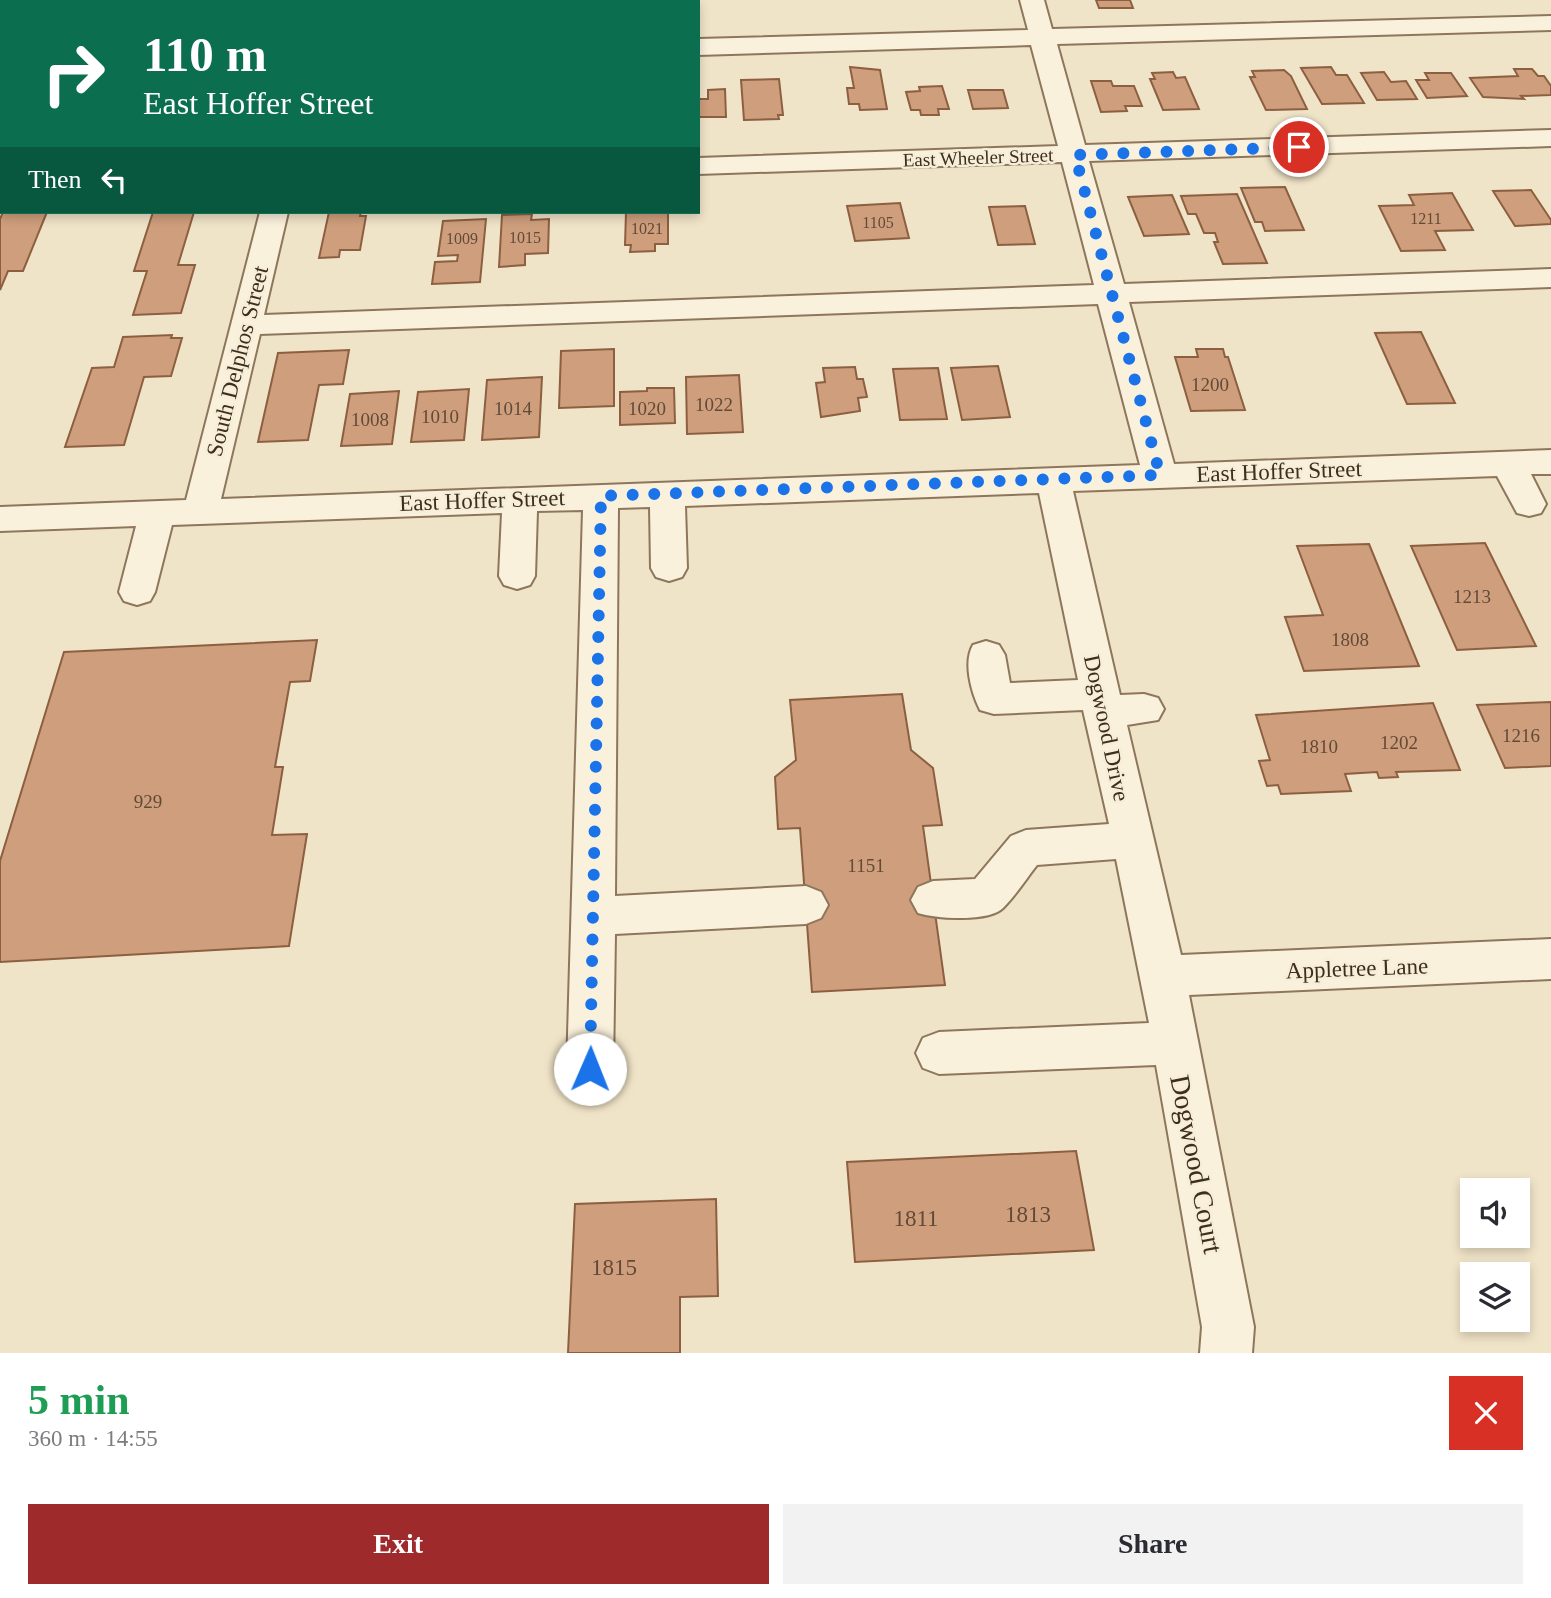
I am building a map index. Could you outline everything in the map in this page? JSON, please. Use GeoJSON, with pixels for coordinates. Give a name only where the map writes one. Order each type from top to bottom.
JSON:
{"type":"FeatureCollection","features":[{"type":"Feature","properties":{"kind":"street"},"geometry":{"type":"LineString","coordinates":[[1032,0],[1160,475]]}},
{"type":"Feature","properties":{"kind":"street"},"geometry":{"type":"LineString","coordinates":[[700,47],[1551,23]]}},
{"type":"Feature","properties":{"kind":"street","name":"East Wheeler Street"},"geometry":{"type":"LineString","coordinates":[[700,166],[1551,138]]}},
{"type":"Feature","properties":{"kind":"street","name":"South Delphos Street"},"geometry":{"type":"LineString","coordinates":[[201,511],[244,325],[273,214]]}},
{"type":"Feature","properties":{"kind":"street"},"geometry":{"type":"LineString","coordinates":[[244,325],[1551,278]]}},
{"type":"Feature","properties":{"kind":"street","name":"East Hoffer Street"},"geometry":{"type":"LineString","coordinates":[[0,519],[1551,462]]}},
{"type":"Feature","properties":{"kind":"street"},"geometry":{"type":"LineString","coordinates":[[1508,464],[1529,504]]}},
{"type":"Feature","properties":{"kind":"street","name":"Dogwood Drive"},"geometry":{"type":"LineString","coordinates":[[1053,479],[1163,976]]}},
{"type":"Feature","properties":{"kind":"street"},"geometry":{"type":"LineString","coordinates":[[667,493],[669,568]]}},
{"type":"Feature","properties":{"kind":"street"},"geometry":{"type":"LineString","coordinates":[[590,1069],[601,496]]}},
{"type":"Feature","properties":{"kind":"street"},"geometry":{"type":"LineString","coordinates":[[517,576],[520,499]]}},
{"type":"Feature","properties":{"kind":"street"},"geometry":{"type":"LineString","coordinates":[[137,592],[157,513]]}},
{"type":"Feature","properties":{"kind":"street"},"geometry":{"type":"LineString","coordinates":[[986,655],[994,699],[1101,703],[1144,709]]}},
{"type":"Feature","properties":{"kind":"street"},"geometry":{"type":"LineString","coordinates":[[933,900],[986,897],[1026,848],[1132,840]]}},
{"type":"Feature","properties":{"kind":"street"},"geometry":{"type":"LineString","coordinates":[[593,916],[806,905]]}},
{"type":"Feature","properties":{"kind":"street","name":"Appletree Lane"},"geometry":{"type":"LineString","coordinates":[[1163,976],[1551,959]]}},
{"type":"Feature","properties":{"kind":"street","name":"Dogwood Court"},"geometry":{"type":"LineString","coordinates":[[1163,976],[1228,1327],[1226,1353]]}},
{"type":"Feature","properties":{"kind":"street"},"geometry":{"type":"LineString","coordinates":[[939,1053],[1175,1043]]}},
{"type":"Feature","properties":{"kind":"building"},"geometry":{"type":"Polygon","coordinates":[[[1096,0],[1130,0],[1133,8],[1099,8],[1096,0]]]}},
{"type":"Feature","properties":{"kind":"building"},"geometry":{"type":"Polygon","coordinates":[[[850,67],[880,70],[887,109],[860,110],[859,104],[849,104],[847,88],[854,88],[850,67]]]}},
{"type":"Feature","properties":{"kind":"building"},"geometry":{"type":"Polygon","coordinates":[[[1331,67],[1336,75],[1347,75],[1364,103],[1322,104],[1301,68],[1331,67]]]}},
{"type":"Feature","properties":{"kind":"building"},"geometry":{"type":"Polygon","coordinates":[[[1514,69],[1532,69],[1538,76],[1544,76],[1551,86],[1551,95],[1521,96],[1524,99],[1483,97],[1470,78],[1518,76],[1514,69]]]}},
{"type":"Feature","properties":{"kind":"building"},"geometry":{"type":"Polygon","coordinates":[[[1284,70],[1291,76],[1307,109],[1266,110],[1250,77],[1255,77],[1252,71],[1284,70]]]}},
{"type":"Feature","properties":{"kind":"building"},"geometry":{"type":"Polygon","coordinates":[[[1173,72],[1176,78],[1185,77],[1199,109],[1163,110],[1150,79],[1155,79],[1152,73],[1173,72]]]}},
{"type":"Feature","properties":{"kind":"building"},"geometry":{"type":"Polygon","coordinates":[[[1384,72],[1391,82],[1406,81],[1417,99],[1377,100],[1361,73],[1384,72]]]}},
{"type":"Feature","properties":{"kind":"building"},"geometry":{"type":"Polygon","coordinates":[[[1425,73],[1451,73],[1467,96],[1427,98],[1416,80],[1429,80],[1425,73]]]}},
{"type":"Feature","properties":{"kind":"building"},"geometry":{"type":"Polygon","coordinates":[[[779,79],[783,115],[778,115],[779,119],[744,120],[741,80],[779,79]]]}},
{"type":"Feature","properties":{"kind":"building"},"geometry":{"type":"Polygon","coordinates":[[[1091,81],[1111,81],[1113,86],[1134,86],[1142,106],[1125,106],[1127,111],[1101,112],[1091,81]]]}},
{"type":"Feature","properties":{"kind":"building"},"geometry":{"type":"Polygon","coordinates":[[[942,86],[949,109],[938,109],[939,115],[921,115],[920,110],[911,110],[906,92],[920,91],[919,87],[942,86]]]}},
{"type":"Feature","properties":{"kind":"building"},"geometry":{"type":"Polygon","coordinates":[[[725,89],[726,117],[700,117],[700,99],[708,99],[708,90],[725,89]]]}},
{"type":"Feature","properties":{"kind":"building"},"geometry":{"type":"Polygon","coordinates":[[[968,90],[1003,90],[1008,108],[973,109],[968,90]]]}},
{"type":"Feature","properties":{"kind":"building"},"geometry":{"type":"Polygon","coordinates":[[[1285,187],[1304,230],[1265,231],[1262,222],[1255,222],[1241,188],[1285,187]]]}},
{"type":"Feature","properties":{"kind":"building"},"geometry":{"type":"Polygon","coordinates":[[[1531,190],[1551,224],[1515,226],[1493,191],[1531,190]]]}},
{"type":"Feature","properties":{"kind":"building"},"geometry":{"type":"Polygon","coordinates":[[[1452,193],[1473,230],[1435,231],[1445,250],[1401,251],[1379,206],[1414,205],[1409,195],[1452,193]]]}},
{"type":"Feature","properties":{"kind":"building"},"geometry":{"type":"Polygon","coordinates":[[[1237,194],[1267,263],[1223,264],[1214,242],[1218,242],[1215,233],[1204,233],[1196,214],[1188,214],[1181,196],[1237,194]]]}},
{"type":"Feature","properties":{"kind":"building"},"geometry":{"type":"Polygon","coordinates":[[[1172,195],[1189,234],[1144,236],[1128,197],[1172,195]]]}},
{"type":"Feature","properties":{"kind":"building"},"geometry":{"type":"Polygon","coordinates":[[[900,203],[909,238],[855,241],[847,206],[900,203]]]}},
{"type":"Feature","properties":{"kind":"building"},"geometry":{"type":"Polygon","coordinates":[[[1025,206],[1035,244],[998,245],[989,207],[1025,206]]]}},
{"type":"Feature","properties":{"kind":"building"},"geometry":{"type":"Polygon","coordinates":[[[2,214],[46,214],[23,271],[8,271],[0,290],[2,214]]]}},
{"type":"Feature","properties":{"kind":"building"},"geometry":{"type":"Polygon","coordinates":[[[152,214],[193,214],[178,265],[195,265],[181,313],[133,315],[147,271],[134,271],[152,214]]]}},
{"type":"Feature","properties":{"kind":"building"},"geometry":{"type":"Polygon","coordinates":[[[329,214],[366,216],[360,250],[340,250],[339,257],[319,258],[329,214]]]}},
{"type":"Feature","properties":{"kind":"building"},"geometry":{"type":"Polygon","coordinates":[[[532,214],[531,220],[549,219],[548,253],[525,254],[525,265],[499,267],[502,215],[532,214]]]}},
{"type":"Feature","properties":{"kind":"building"},"geometry":{"type":"Polygon","coordinates":[[[626,214],[668,214],[668,244],[655,244],[655,251],[630,252],[631,245],[625,245],[626,214]]]}},
{"type":"Feature","properties":{"kind":"building"},"geometry":{"type":"Polygon","coordinates":[[[486,219],[480,282],[432,284],[435,262],[457,261],[458,255],[438,256],[443,221],[486,219]]]}},
{"type":"Feature","properties":{"kind":"building"},"geometry":{"type":"Polygon","coordinates":[[[1421,332],[1455,403],[1407,404],[1375,333],[1421,332]]]}},
{"type":"Feature","properties":{"kind":"building"},"geometry":{"type":"Polygon","coordinates":[[[172,335],[171,338],[182,338],[171,376],[144,377],[124,445],[65,447],[92,368],[114,367],[123,337],[172,335]]]}},
{"type":"Feature","properties":{"kind":"building"},"geometry":{"type":"Polygon","coordinates":[[[614,349],[614,406],[559,408],[561,351],[614,349]]]}},
{"type":"Feature","properties":{"kind":"building"},"geometry":{"type":"Polygon","coordinates":[[[1196,349],[1223,349],[1245,410],[1191,411],[1175,357],[1198,357],[1196,349]]]}},
{"type":"Feature","properties":{"kind":"building"},"geometry":{"type":"Polygon","coordinates":[[[349,350],[343,384],[319,385],[308,440],[258,442],[278,353],[349,350]]]}},
{"type":"Feature","properties":{"kind":"building"},"geometry":{"type":"Polygon","coordinates":[[[998,366],[1010,417],[962,420],[951,368],[998,366]]]}},
{"type":"Feature","properties":{"kind":"building"},"geometry":{"type":"Polygon","coordinates":[[[855,367],[857,379],[863,379],[867,397],[858,398],[860,411],[821,417],[816,383],[825,382],[823,368],[855,367]]]}},
{"type":"Feature","properties":{"kind":"building"},"geometry":{"type":"Polygon","coordinates":[[[938,368],[947,419],[900,420],[893,369],[938,368]]]}},
{"type":"Feature","properties":{"kind":"building"},"geometry":{"type":"Polygon","coordinates":[[[739,375],[743,432],[687,434],[686,377],[739,375]]]}},
{"type":"Feature","properties":{"kind":"building"},"geometry":{"type":"Polygon","coordinates":[[[542,377],[539,437],[482,440],[487,380],[542,377]]]}},
{"type":"Feature","properties":{"kind":"building"},"geometry":{"type":"Polygon","coordinates":[[[647,388],[674,388],[675,423],[620,425],[620,392],[647,391],[647,388]]]}},
{"type":"Feature","properties":{"kind":"building"},"geometry":{"type":"Polygon","coordinates":[[[469,389],[464,440],[411,442],[418,392],[469,389]]]}},
{"type":"Feature","properties":{"kind":"building"},"geometry":{"type":"Polygon","coordinates":[[[399,391],[392,444],[341,446],[350,394],[399,391]]]}},
{"type":"Feature","properties":{"kind":"building"},"geometry":{"type":"Polygon","coordinates":[[[1485,543],[1536,646],[1457,650],[1411,546],[1485,543]]]}},
{"type":"Feature","properties":{"kind":"building"},"geometry":{"type":"Polygon","coordinates":[[[1369,544],[1419,666],[1304,671],[1285,617],[1323,615],[1297,546],[1369,544]]]}},
{"type":"Feature","properties":{"kind":"building"},"geometry":{"type":"Polygon","coordinates":[[[317,640],[310,681],[290,682],[275,767],[283,767],[272,835],[307,834],[289,946],[0,962],[0,861],[64,652],[317,640]]]}},
{"type":"Feature","properties":{"kind":"building"},"geometry":{"type":"Polygon","coordinates":[[[902,694],[911,750],[933,768],[942,825],[923,826],[945,985],[812,992],[800,828],[778,829],[775,777],[796,760],[790,700],[902,694]]]}},
{"type":"Feature","properties":{"kind":"building"},"geometry":{"type":"Polygon","coordinates":[[[1551,702],[1551,766],[1505,768],[1477,705],[1551,702]]]}},
{"type":"Feature","properties":{"kind":"building"},"geometry":{"type":"Polygon","coordinates":[[[1433,703],[1460,770],[1396,772],[1398,777],[1379,778],[1377,772],[1345,774],[1351,791],[1281,794],[1278,785],[1267,786],[1259,761],[1270,760],[1256,715],[1433,703]]]}},
{"type":"Feature","properties":{"kind":"building"},"geometry":{"type":"Polygon","coordinates":[[[1076,1151],[1094,1250],[855,1262],[847,1162],[1076,1151]]]}},
{"type":"Feature","properties":{"kind":"building"},"geometry":{"type":"Polygon","coordinates":[[[716,1199],[718,1296],[680,1297],[680,1353],[568,1353],[575,1204],[716,1199]]]}},
{"type":"Feature","properties":{"kind":"route"},"geometry":{"type":"LineString","coordinates":[[590,1069],[601,496],[1160,475],[1075,155],[1299,147]]}}]}
